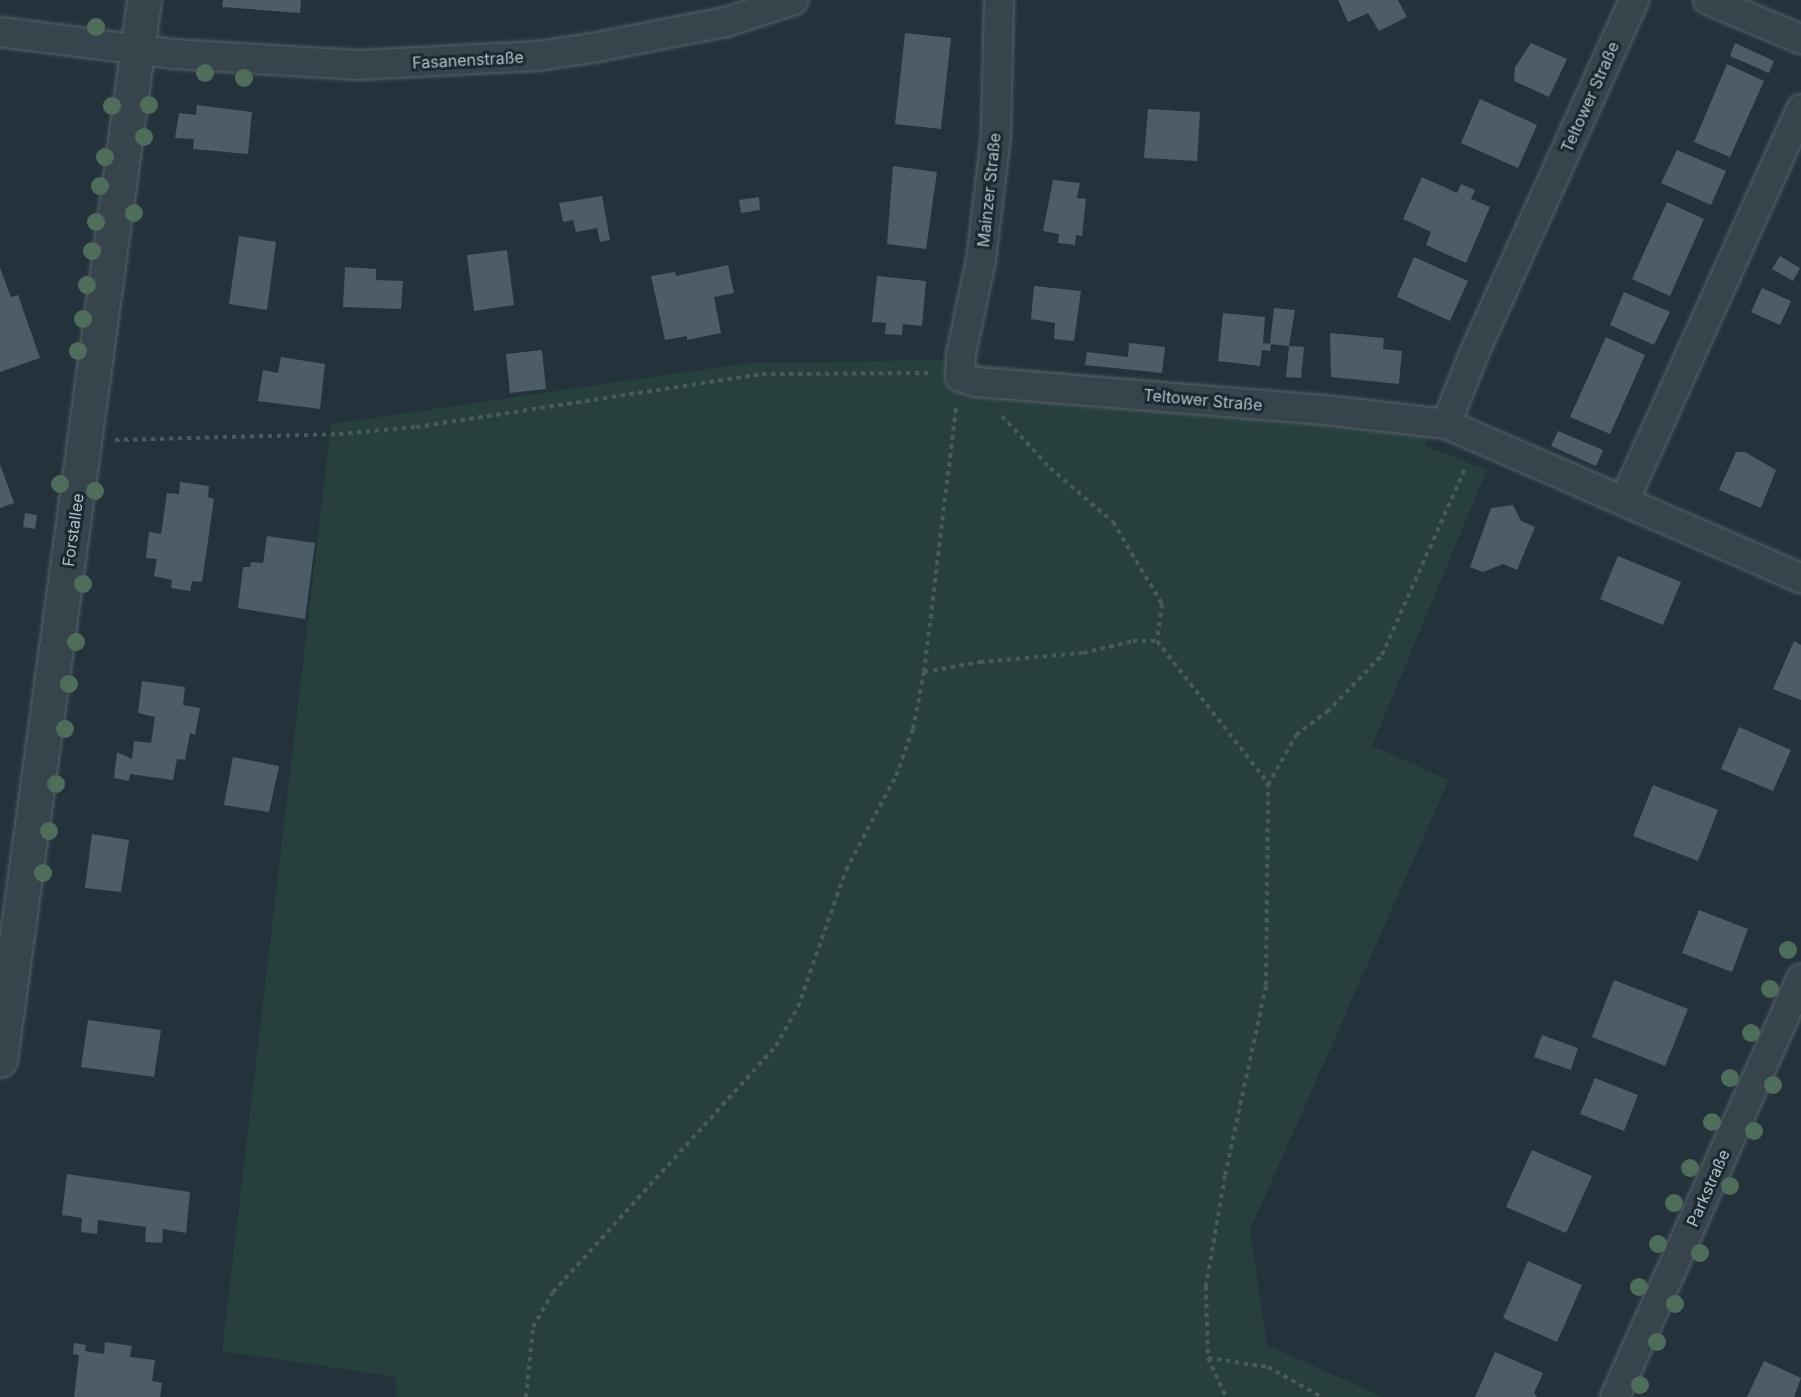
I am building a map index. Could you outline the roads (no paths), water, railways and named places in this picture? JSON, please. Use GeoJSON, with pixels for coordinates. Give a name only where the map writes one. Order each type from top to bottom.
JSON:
{"type":"FeatureCollection","features":[{"type":"Feature","properties":{"kind":"street","name":"Forstallee"},"geometry":{"type":"LineString","coordinates":[[0,1060],[144,0]]}},
{"type":"Feature","properties":{"kind":"street","name":"Fasanenstraße"},"geometry":{"type":"LineString","coordinates":[[0,32],[137,50],[359,65],[538,56],[663,37],[794,0]]}},
{"type":"Feature","properties":{"kind":"street","name":"Mainzer Straße"},"geometry":{"type":"LineString","coordinates":[[968,380],[961,354],[981,260],[996,136],[999,0]]}},
{"type":"Feature","properties":{"kind":"street","name":"Teltower Straße"},"geometry":{"type":"LineString","coordinates":[[1446,424],[1475,351],[1634,0]]}},
{"type":"Feature","properties":{"kind":"street"},"geometry":{"type":"LineString","coordinates":[[1708,0],[1801,39]]}},
{"type":"Feature","properties":{"kind":"street"},"geometry":{"type":"LineString","coordinates":[[1625,499],[1801,109]]}},
{"type":"Feature","properties":{"kind":"street","name":"Teltower Straße"},"geometry":{"type":"LineString","coordinates":[[968,380],[1325,410],[1446,424],[1625,499],[1801,578]]}},
{"type":"Feature","properties":{"kind":"street","name":"Parkstraße"},"geometry":{"type":"LineString","coordinates":[[1615,1397],[1801,979]]}}]}
